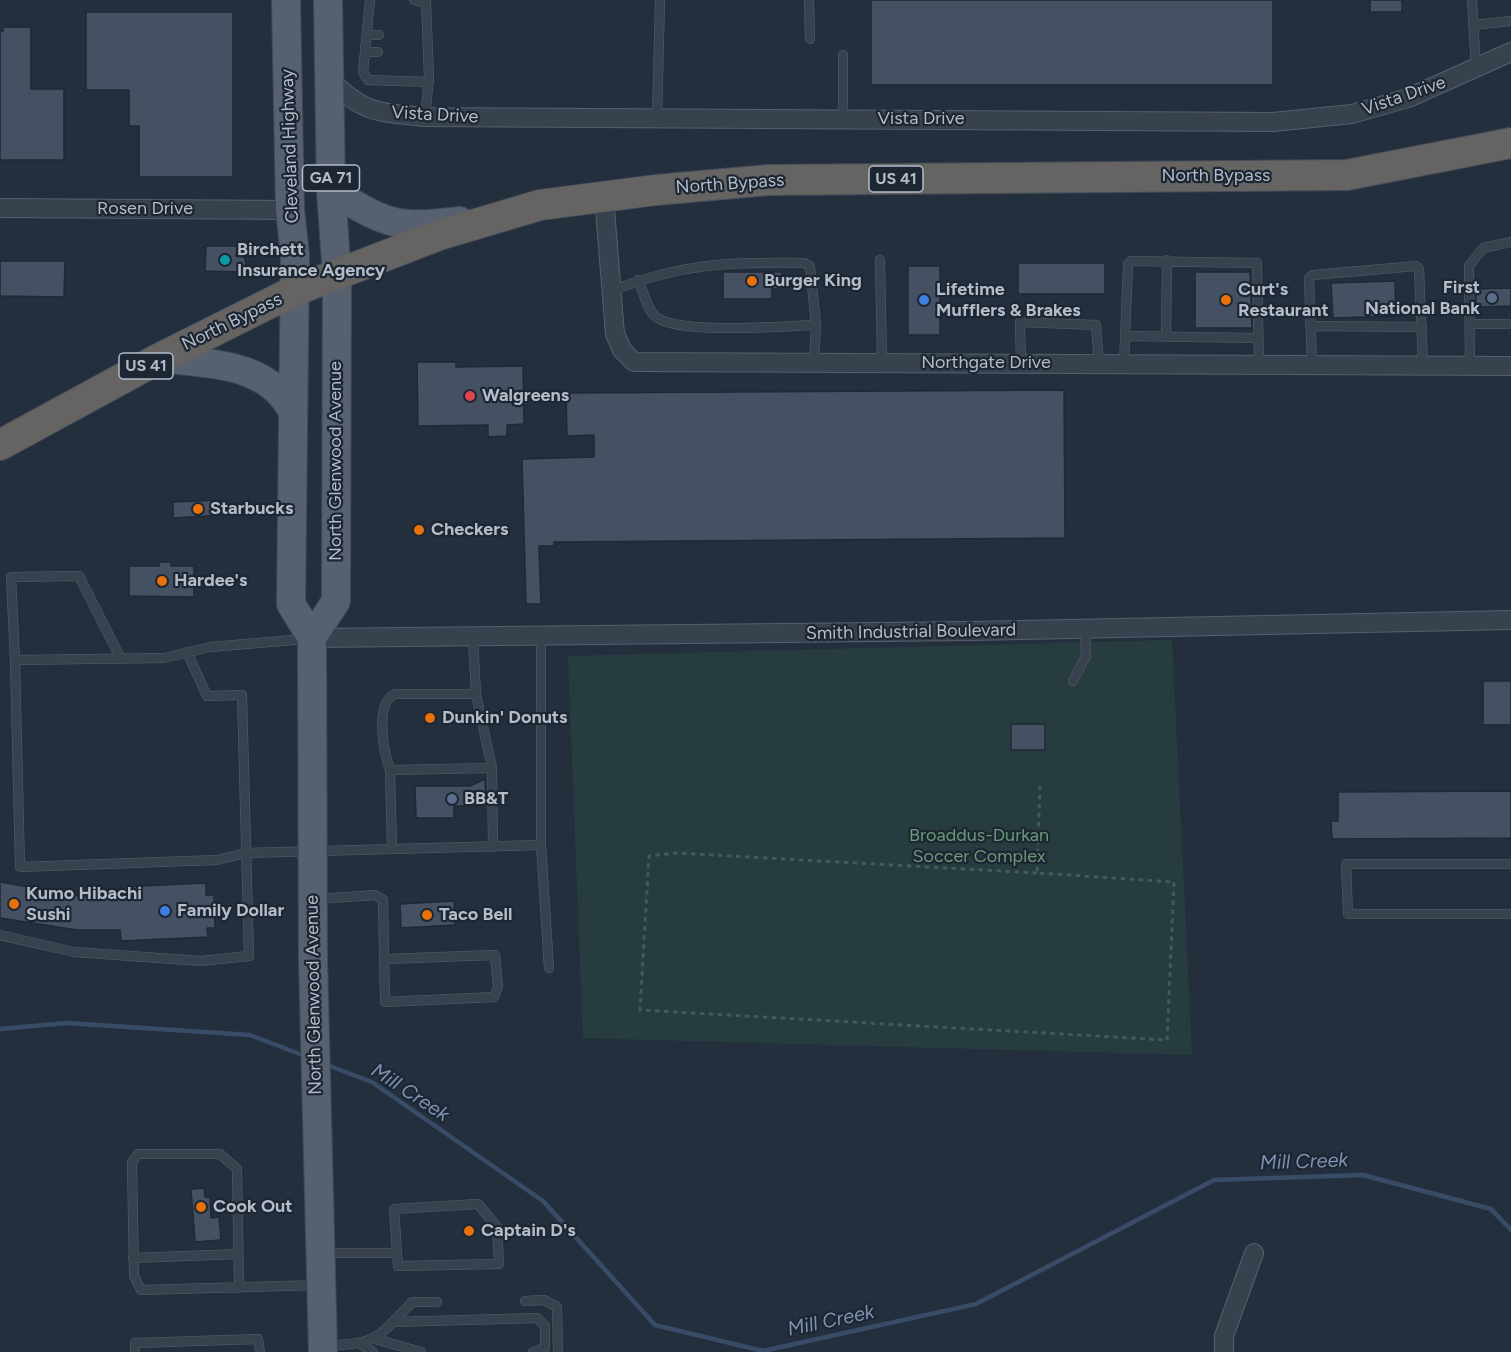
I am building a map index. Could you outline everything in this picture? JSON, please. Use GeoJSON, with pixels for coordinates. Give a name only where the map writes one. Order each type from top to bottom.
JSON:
{"type":"FeatureCollection","features":[{"type":"Feature","properties":{"kind":"highway","name":"North Bypass"},"geometry":{"type":"LineString","coordinates":[[0,445],[160,358],[294,291],[439,235],[540,205],[604,196],[769,180],[1347,175],[1505,147]]}},
{"type":"Feature","properties":{"kind":"main road","name":"Cleveland Highway"},"geometry":{"type":"LineString","coordinates":[[286,0],[290,210],[295,255],[294,291]]}},
{"type":"Feature","properties":{"kind":"main road","name":"GA 71"},"geometry":{"type":"LineString","coordinates":[[328,0],[331,191],[337,276]]}},
{"type":"Feature","properties":{"kind":"main road"},"geometry":{"type":"LineString","coordinates":[[331,191],[379,219],[403,225],[507,215]]}},
{"type":"Feature","properties":{"kind":"main road","name":"North Glenwood Avenue"},"geometry":{"type":"LineString","coordinates":[[323,1349],[311,851],[312,638],[336,601],[337,276]]}},
{"type":"Feature","properties":{"kind":"main road"},"geometry":{"type":"LineString","coordinates":[[294,291],[291,604],[312,638]]}},
{"type":"Feature","properties":{"kind":"main road"},"geometry":{"type":"LineString","coordinates":[[160,358],[238,368],[267,380],[286,398],[293,412]]}},
{"type":"Feature","properties":{"kind":"street","name":"Vista Drive"},"geometry":{"type":"LineString","coordinates":[[330,80],[353,103],[370,110],[425,117],[1273,122],[1352,114],[1408,98],[1511,52]]}},
{"type":"Feature","properties":{"kind":"street","name":"Northgate Drive"},"geometry":{"type":"LineString","coordinates":[[604,196],[615,334],[622,350],[634,362],[1511,366]]}},
{"type":"Feature","properties":{"kind":"street","name":"Rosen Drive"},"geometry":{"type":"LineString","coordinates":[[0,208],[290,210]]}},
{"type":"Feature","properties":{"kind":"street","name":"Smith Industrial Boulevard"},"geometry":{"type":"LineString","coordinates":[[312,638],[473,638],[1085,629],[1511,620]]}},
{"type":"Feature","properties":{"kind":"street"},"geometry":{"type":"LineString","coordinates":[[1224,1352],[1224,1336],[1254,1253]]}},
{"type":"Feature","properties":{"kind":"lane"},"geometry":{"type":"LineString","coordinates":[[370,0],[363,72],[368,80],[429,82]]}},
{"type":"Feature","properties":{"kind":"lane"},"geometry":{"type":"LineString","coordinates":[[414,0],[426,1],[423,52],[429,82],[425,117]]}},
{"type":"Feature","properties":{"kind":"lane"},"geometry":{"type":"LineString","coordinates":[[657,118],[660,0]]}},
{"type":"Feature","properties":{"kind":"lane"},"geometry":{"type":"LineString","coordinates":[[809,0],[810,39]]}},
{"type":"Feature","properties":{"kind":"lane"},"geometry":{"type":"LineString","coordinates":[[1472,0],[1476,69]]}},
{"type":"Feature","properties":{"kind":"lane"},"geometry":{"type":"LineString","coordinates":[[1473,25],[1511,21]]}},
{"type":"Feature","properties":{"kind":"lane"},"geometry":{"type":"LineString","coordinates":[[367,35],[379,35]]}},
{"type":"Feature","properties":{"kind":"lane"},"geometry":{"type":"LineString","coordinates":[[365,52],[378,52]]}},
{"type":"Feature","properties":{"kind":"lane"},"geometry":{"type":"LineString","coordinates":[[843,55],[843,118]]}},
{"type":"Feature","properties":{"kind":"lane"},"geometry":{"type":"LineString","coordinates":[[1470,366],[1468,266],[1483,248],[1511,242]]}},
{"type":"Feature","properties":{"kind":"lane"},"geometry":{"type":"LineString","coordinates":[[880,260],[882,363]]}},
{"type":"Feature","properties":{"kind":"lane"},"geometry":{"type":"LineString","coordinates":[[1166,337],[1167,260]]}},
{"type":"Feature","properties":{"kind":"lane"},"geometry":{"type":"LineString","coordinates":[[1124,364],[1128,264],[1131,261],[1167,260],[1257,263],[1259,365]]}},
{"type":"Feature","properties":{"kind":"lane"},"geometry":{"type":"LineString","coordinates":[[611,291],[675,269],[732,262],[804,263],[810,266],[816,325],[814,362]]}},
{"type":"Feature","properties":{"kind":"lane"},"geometry":{"type":"LineString","coordinates":[[1311,365],[1310,278],[1312,275],[1416,266],[1419,269],[1423,366]]}},
{"type":"Feature","properties":{"kind":"lane"},"geometry":{"type":"LineString","coordinates":[[638,280],[654,315],[667,323],[696,327],[816,325]]}},
{"type":"Feature","properties":{"kind":"lane"},"geometry":{"type":"LineString","coordinates":[[1021,364],[1020,322],[1096,325],[1099,364]]}},
{"type":"Feature","properties":{"kind":"lane"},"geometry":{"type":"LineString","coordinates":[[1470,324],[1511,324]]}},
{"type":"Feature","properties":{"kind":"lane"},"geometry":{"type":"LineString","coordinates":[[1311,326],[1422,327]]}},
{"type":"Feature","properties":{"kind":"lane"},"geometry":{"type":"LineString","coordinates":[[1126,336],[1257,338]]}},
{"type":"Feature","properties":{"kind":"lane"},"geometry":{"type":"LineString","coordinates":[[0,581],[11,577],[79,576],[120,659]]}},
{"type":"Feature","properties":{"kind":"lane"},"geometry":{"type":"LineString","coordinates":[[11,577],[20,867],[217,860],[246,853],[542,846]]}},
{"type":"Feature","properties":{"kind":"lane"},"geometry":{"type":"LineString","coordinates":[[1073,681],[1086,656],[1085,629]]}},
{"type":"Feature","properties":{"kind":"lane"},"geometry":{"type":"LineString","coordinates":[[542,637],[542,846],[549,968]]}},
{"type":"Feature","properties":{"kind":"lane"},"geometry":{"type":"LineString","coordinates":[[15,660],[164,658],[210,647],[312,638]]}},
{"type":"Feature","properties":{"kind":"lane"},"geometry":{"type":"LineString","coordinates":[[473,638],[476,694],[492,768],[493,847]]}},
{"type":"Feature","properties":{"kind":"lane"},"geometry":{"type":"LineString","coordinates":[[0,935],[74,952],[201,961],[249,956],[242,695],[207,696],[188,652]]}},
{"type":"Feature","properties":{"kind":"lane"},"geometry":{"type":"LineString","coordinates":[[392,849],[390,770],[384,743],[383,705],[387,697],[395,694],[476,694]]}},
{"type":"Feature","properties":{"kind":"lane"},"geometry":{"type":"LineString","coordinates":[[390,770],[492,768]]}},
{"type":"Feature","properties":{"kind":"lane"},"geometry":{"type":"LineString","coordinates":[[1511,864],[1346,864],[1347,914],[1511,914]]}},
{"type":"Feature","properties":{"kind":"lane"},"geometry":{"type":"LineString","coordinates":[[312,899],[375,895],[383,900],[386,1002],[494,998],[498,987],[495,955],[385,959]]}},
{"type":"Feature","properties":{"kind":"lane"},"geometry":{"type":"LineString","coordinates":[[239,1288],[237,1169],[220,1154],[138,1154],[132,1162],[133,1258],[134,1276],[141,1290],[239,1288],[321,1285]]}},
{"type":"Feature","properties":{"kind":"lane"},"geometry":{"type":"LineString","coordinates":[[478,1204],[497,1227],[500,1264],[398,1266],[397,1253],[394,1209],[478,1204]]}},
{"type":"Feature","properties":{"kind":"lane"},"geometry":{"type":"LineString","coordinates":[[320,1253],[397,1253]]}},
{"type":"Feature","properties":{"kind":"lane"},"geometry":{"type":"LineString","coordinates":[[133,1258],[238,1254]]}},
{"type":"Feature","properties":{"kind":"lane"},"geometry":{"type":"LineString","coordinates":[[525,1301],[544,1299],[557,1306],[558,1352]]}},
{"type":"Feature","properties":{"kind":"lane"},"geometry":{"type":"LineString","coordinates":[[323,1349],[360,1344],[375,1339],[412,1302],[437,1302]]}},
{"type":"Feature","properties":{"kind":"lane"},"geometry":{"type":"LineString","coordinates":[[533,1352],[545,1348],[545,1326],[537,1318]]}},
{"type":"Feature","properties":{"kind":"lane"},"geometry":{"type":"LineString","coordinates":[[393,1322],[558,1318]]}},
{"type":"Feature","properties":{"kind":"lane"},"geometry":{"type":"LineString","coordinates":[[135,1352],[135,1343],[258,1339],[260,1352]]}},
{"type":"Feature","properties":{"kind":"lane"},"geometry":{"type":"LineString","coordinates":[[375,1339],[421,1352]]}},
{"type":"Feature","properties":{"kind":"lane"},"geometry":{"type":"LineString","coordinates":[[360,1344],[367,1351],[373,1352]]}},
{"type":"Feature","properties":{"kind":"path"},"geometry":{"type":"LineString","coordinates":[[1037,873],[1040,785]]}},
{"type":"Feature","properties":{"kind":"path"},"geometry":{"type":"LineString","coordinates":[[677,853],[1037,873],[1174,882],[1167,1040],[640,1010],[649,856],[677,853]]}},
{"type":"Feature","properties":{"kind":"green space","name":"Broaddus-Durkan Soccer Complex"},"geometry":{"type":"Polygon","coordinates":[[[1172,640],[1192,1055],[583,1038],[568,656],[1172,640]]]}},
{"type":"Feature","properties":{"kind":"building"},"geometry":{"type":"Polygon","coordinates":[[[871,0],[1273,0],[1273,85],[871,85],[871,0]]]}},
{"type":"Feature","properties":{"kind":"building"},"geometry":{"type":"Polygon","coordinates":[[[1370,0],[1402,0],[1402,12],[1370,12],[1370,0]]]}},
{"type":"Feature","properties":{"kind":"building"},"geometry":{"type":"Polygon","coordinates":[[[86,12],[233,12],[233,177],[139,177],[139,126],[129,126],[129,90],[86,90],[86,12]]]}},
{"type":"Feature","properties":{"kind":"building"},"geometry":{"type":"Polygon","coordinates":[[[3,27],[31,27],[31,89],[64,89],[64,160],[0,160],[0,31],[3,31],[3,27]]]}},
{"type":"Feature","properties":{"kind":"building","name":"Birchett Insurance Agency"},"geometry":{"type":"Polygon","coordinates":[[[206,246],[237,246],[236,256],[244,257],[246,264],[242,272],[205,271],[206,246]]]}},
{"type":"Feature","properties":{"kind":"building"},"geometry":{"type":"Polygon","coordinates":[[[0,261],[65,261],[64,297],[0,296],[0,261]]]}},
{"type":"Feature","properties":{"kind":"building"},"geometry":{"type":"Polygon","coordinates":[[[1018,263],[1105,263],[1105,294],[1018,294],[1018,263]]]}},
{"type":"Feature","properties":{"kind":"building","name":"Lifetime Mufflers & Brakes"},"geometry":{"type":"Polygon","coordinates":[[[908,266],[940,266],[940,335],[908,335],[908,266]]]}},
{"type":"Feature","properties":{"kind":"building","name":"Burger King"},"geometry":{"type":"Polygon","coordinates":[[[723,272],[782,272],[782,289],[772,289],[772,299],[723,299],[723,272]]]}},
{"type":"Feature","properties":{"kind":"building","name":"Curt's Restaurant"},"geometry":{"type":"Polygon","coordinates":[[[1195,272],[1250,272],[1252,328],[1195,328],[1195,272]]]}},
{"type":"Feature","properties":{"kind":"building"},"geometry":{"type":"Polygon","coordinates":[[[1395,281],[1396,316],[1333,318],[1331,283],[1395,281]]]}},
{"type":"Feature","properties":{"kind":"building","name":"First National Bank"},"geometry":{"type":"Polygon","coordinates":[[[1511,288],[1511,306],[1476,307],[1476,289],[1511,288]]]}},
{"type":"Feature","properties":{"kind":"building","name":"Walgreens"},"geometry":{"type":"Polygon","coordinates":[[[417,362],[456,362],[456,367],[523,366],[524,424],[507,425],[507,436],[488,437],[488,425],[418,426],[417,362]]]}},
{"type":"Feature","properties":{"kind":"building"},"geometry":{"type":"Polygon","coordinates":[[[1064,390],[1065,538],[554,542],[554,546],[539,546],[541,604],[526,604],[522,459],[594,457],[594,435],[567,436],[566,393],[1064,390]]]}},
{"type":"Feature","properties":{"kind":"building","name":"Starbucks"},"geometry":{"type":"Polygon","coordinates":[[[222,500],[223,515],[173,518],[173,502],[222,500]]]}},
{"type":"Feature","properties":{"kind":"building","name":"Hardee's"},"geometry":{"type":"Polygon","coordinates":[[[159,562],[171,562],[171,566],[194,566],[194,597],[129,596],[129,566],[159,566],[159,562]]]}},
{"type":"Feature","properties":{"kind":"building"},"geometry":{"type":"Polygon","coordinates":[[[1483,681],[1511,681],[1511,725],[1483,725],[1483,681]]]}},
{"type":"Feature","properties":{"kind":"building"},"geometry":{"type":"Polygon","coordinates":[[[1011,724],[1045,724],[1045,750],[1011,750],[1011,724]]]}},
{"type":"Feature","properties":{"kind":"building","name":"BB&T"},"geometry":{"type":"Polygon","coordinates":[[[485,779],[486,801],[478,806],[454,806],[454,818],[416,818],[415,786],[470,786],[485,779]]]}},
{"type":"Feature","properties":{"kind":"building"},"geometry":{"type":"Polygon","coordinates":[[[1511,791],[1511,838],[1332,839],[1331,821],[1338,821],[1338,792],[1511,791]]]}},
{"type":"Feature","properties":{"kind":"building"},"geometry":{"type":"Polygon","coordinates":[[[0,882],[82,896],[121,897],[121,887],[206,883],[206,895],[214,895],[215,928],[207,928],[208,937],[121,941],[120,930],[77,930],[0,918],[0,882]]]}},
{"type":"Feature","properties":{"kind":"building","name":"Taco Bell"},"geometry":{"type":"Polygon","coordinates":[[[454,901],[455,925],[401,928],[400,904],[454,901]]]}},
{"type":"Feature","properties":{"kind":"building","name":"Cook Out"},"geometry":{"type":"Polygon","coordinates":[[[204,1188],[205,1197],[210,1197],[211,1218],[219,1217],[221,1240],[195,1242],[191,1189],[204,1188]]]}},
{"type":"Feature","properties":{"kind":"waterway","name":"Mill Creek"},"geometry":{"type":"LineString","coordinates":[[0,1029],[67,1023],[250,1035],[305,1056]]}},
{"type":"Feature","properties":{"kind":"waterway","name":"Mill Creek"},"geometry":{"type":"LineString","coordinates":[[327,1065],[372,1082],[543,1201],[655,1325],[763,1351],[976,1304],[1214,1180],[1363,1175],[1491,1209],[1511,1230]]}},
{"type":"Feature","properties":{"kind":"place","name":"Birchett Insurance Agency"},"geometry":{"type":"Point","coordinates":[225,260]}},
{"type":"Feature","properties":{"kind":"place","name":"Burger King"},"geometry":{"type":"Point","coordinates":[752,281]}},
{"type":"Feature","properties":{"kind":"place","name":"First National Bank"},"geometry":{"type":"Point","coordinates":[1492,298]}},
{"type":"Feature","properties":{"kind":"place","name":"Lifetime Mufflers & Brakes"},"geometry":{"type":"Point","coordinates":[924,300]}},
{"type":"Feature","properties":{"kind":"place","name":"Curt's Restaurant"},"geometry":{"type":"Point","coordinates":[1226,300]}},
{"type":"Feature","properties":{"kind":"place","name":"Walgreens"},"geometry":{"type":"Point","coordinates":[470,396]}},
{"type":"Feature","properties":{"kind":"place","name":"Starbucks"},"geometry":{"type":"Point","coordinates":[198,509]}},
{"type":"Feature","properties":{"kind":"place","name":"Checkers"},"geometry":{"type":"Point","coordinates":[419,530]}},
{"type":"Feature","properties":{"kind":"place","name":"Hardee's"},"geometry":{"type":"Point","coordinates":[162,581]}},
{"type":"Feature","properties":{"kind":"place","name":"Dunkin' Donuts"},"geometry":{"type":"Point","coordinates":[430,718]}},
{"type":"Feature","properties":{"kind":"place","name":"BB&T"},"geometry":{"type":"Point","coordinates":[452,799]}},
{"type":"Feature","properties":{"kind":"place","name":"Kumo Hibachi Sushi"},"geometry":{"type":"Point","coordinates":[14,904]}},
{"type":"Feature","properties":{"kind":"place","name":"Family Dollar"},"geometry":{"type":"Point","coordinates":[165,911]}},
{"type":"Feature","properties":{"kind":"place","name":"Taco Bell"},"geometry":{"type":"Point","coordinates":[427,915]}},
{"type":"Feature","properties":{"kind":"place","name":"Cook Out"},"geometry":{"type":"Point","coordinates":[201,1207]}},
{"type":"Feature","properties":{"kind":"place","name":"Captain D's"},"geometry":{"type":"Point","coordinates":[469,1231]}}]}
